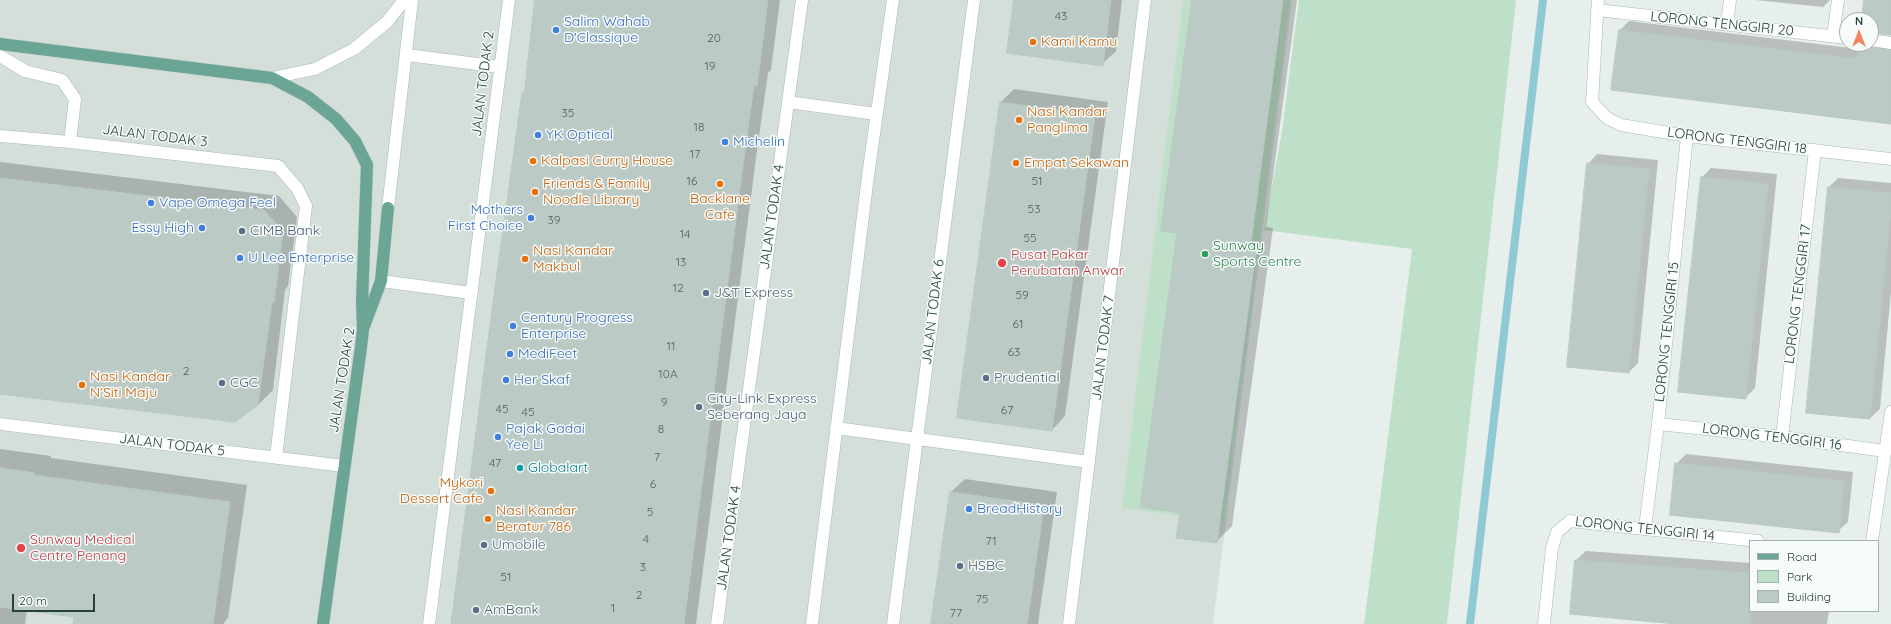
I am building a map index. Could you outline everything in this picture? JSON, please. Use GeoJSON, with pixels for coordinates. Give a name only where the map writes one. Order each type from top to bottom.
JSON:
{"type":"FeatureCollection","features":[{"type":"Feature","properties":{"kind":"main road"},"geometry":{"type":"LineString","coordinates":[[0,44],[272,78],[308,97],[336,120],[354,141],[367,165],[362,302],[363,329]]}},
{"type":"Feature","properties":{"kind":"main road","name":"JALAN TODAK 2"},"geometry":{"type":"LineString","coordinates":[[323,624],[363,329],[381,281],[388,208]]}},
{"type":"Feature","properties":{"kind":"street"},"geometry":{"type":"LineString","coordinates":[[272,78],[315,69],[354,49],[387,22],[404,0]]}},
{"type":"Feature","properties":{"kind":"street","name":"JALAN TODAK 2"},"geometry":{"type":"LineString","coordinates":[[388,208],[407,55],[412,0]]}},
{"type":"Feature","properties":{"kind":"street","name":"JALAN TODAK 2"},"geometry":{"type":"LineString","coordinates":[[429,624],[500,67],[510,0]]}},
{"type":"Feature","properties":{"kind":"street","name":"JALAN TODAK 4"},"geometry":{"type":"LineString","coordinates":[[717,624],[802,0]]}},
{"type":"Feature","properties":{"kind":"street"},"geometry":{"type":"LineString","coordinates":[[812,624],[876,114],[893,0]]}},
{"type":"Feature","properties":{"kind":"street","name":"JALAN TODAK 6"},"geometry":{"type":"LineString","coordinates":[[893,624],[974,0]]}},
{"type":"Feature","properties":{"kind":"street","name":"JALAN TODAK 7"},"geometry":{"type":"LineString","coordinates":[[1069,624],[1145,0]]}},
{"type":"Feature","properties":{"kind":"street"},"geometry":{"type":"LineString","coordinates":[[1727,24],[1730,0]]}},
{"type":"Feature","properties":{"kind":"street"},"geometry":{"type":"LineString","coordinates":[[1833,36],[1838,0]]}},
{"type":"Feature","properties":{"kind":"street","name":"LORONG TENGGIRI 20"},"geometry":{"type":"LineString","coordinates":[[1598,5],[1727,24],[1839,37]]}},
{"type":"Feature","properties":{"kind":"street","name":"LORONG TENGGIRI 18"},"geometry":{"type":"LineString","coordinates":[[1598,5],[1592,102],[1607,118],[1621,124],[1688,136],[1891,159]]}},
{"type":"Feature","properties":{"kind":"street"},"geometry":{"type":"LineString","coordinates":[[1879,41],[1891,43]]}},
{"type":"Feature","properties":{"kind":"street"},"geometry":{"type":"LineString","coordinates":[[407,55],[500,67]]}},
{"type":"Feature","properties":{"kind":"street"},"geometry":{"type":"LineString","coordinates":[[0,56],[25,71],[62,80],[75,99],[70,142]]}},
{"type":"Feature","properties":{"kind":"street"},"geometry":{"type":"LineString","coordinates":[[788,102],[876,114]]}},
{"type":"Feature","properties":{"kind":"street","name":"JALAN TODAK 3"},"geometry":{"type":"LineString","coordinates":[[0,136],[70,142],[278,166],[297,188],[306,206],[276,457]]}},
{"type":"Feature","properties":{"kind":"street","name":"LORONG TENGGIRI 15"},"geometry":{"type":"LineString","coordinates":[[1645,528],[1658,424],[1688,136]]}},
{"type":"Feature","properties":{"kind":"street","name":"LORONG TENGGIRI 17"},"geometry":{"type":"LineString","coordinates":[[1782,437],[1815,150]]}},
{"type":"Feature","properties":{"kind":"street"},"geometry":{"type":"LineString","coordinates":[[381,281],[471,293]]}},
{"type":"Feature","properties":{"kind":"street"},"geometry":{"type":"LineString","coordinates":[[1872,540],[1891,412]]}},
{"type":"Feature","properties":{"kind":"street","name":"JALAN TODAK 5"},"geometry":{"type":"LineString","coordinates":[[0,424],[344,466]]}},
{"type":"Feature","properties":{"kind":"street","name":"LORONG TENGGIRI 16"},"geometry":{"type":"LineString","coordinates":[[1658,424],[1782,437],[1885,451]]}},
{"type":"Feature","properties":{"kind":"street"},"geometry":{"type":"LineString","coordinates":[[836,428],[1089,462]]}},
{"type":"Feature","properties":{"kind":"street","name":"LORONG TENGGIRI 14"},"geometry":{"type":"LineString","coordinates":[[1544,624],[1552,548],[1557,532],[1570,521],[1749,540]]}},
{"type":"Feature","properties":{"kind":"shaded area"},"geometry":{"type":"Polygon","coordinates":[[[0,0],[1292,0],[1213,624],[0,624],[0,0]]]}},
{"type":"Feature","properties":{"kind":"green space","name":"Sunway Sports Centre"},"geometry":{"type":"Polygon","coordinates":[[[1183,0],[1290,0],[1224,522],[1122,508],[1183,0]]]}},
{"type":"Feature","properties":{"kind":"green space"},"geometry":{"type":"Polygon","coordinates":[[[1299,0],[1516,0],[1447,624],[1364,624],[1412,249],[1264,230],[1282,131],[1299,0]]]}},
{"type":"Feature","properties":{"kind":"building"},"geometry":{"type":"Polygon","coordinates":[[[535,0],[768,0],[757,86],[754,85],[742,173],[684,624],[451,624],[492,310],[522,93],[524,93],[535,0]]]}},
{"type":"Feature","properties":{"kind":"building"},"geometry":{"type":"Polygon","coordinates":[[[1014,0],[1111,0],[1103,66],[1007,53],[1014,0]]]}},
{"type":"Feature","properties":{"kind":"building","name":"Sunway Sports Centre"},"geometry":{"type":"Polygon","coordinates":[[[1192,0],[1283,0],[1251,243],[1257,244],[1217,543],[1176,538],[1180,513],[1140,507],[1177,233],[1161,231],[1192,0]]]}},
{"type":"Feature","properties":{"kind":"building"},"geometry":{"type":"Polygon","coordinates":[[[1864,0],[1891,0],[1891,35],[1879,34],[1879,12],[1863,12],[1864,0]]]}},
{"type":"Feature","properties":{"kind":"building"},"geometry":{"type":"Polygon","coordinates":[[[1619,30],[1857,59],[1858,52],[1879,52],[1879,48],[1891,50],[1891,124],[1611,90],[1619,30]]]}},
{"type":"Feature","properties":{"kind":"building"},"geometry":{"type":"Polygon","coordinates":[[[1000,102],[1095,115],[1052,431],[957,418],[1000,102]]]}},
{"type":"Feature","properties":{"kind":"building"},"geometry":{"type":"Polygon","coordinates":[[[1587,163],[1649,169],[1629,373],[1567,367],[1587,163]]]}},
{"type":"Feature","properties":{"kind":"building"},"geometry":{"type":"Polygon","coordinates":[[[1701,177],[1768,184],[1746,399],[1678,392],[1701,177]]]}},
{"type":"Feature","properties":{"kind":"building"},"geometry":{"type":"Polygon","coordinates":[[[0,178],[264,210],[283,232],[258,405],[235,422],[0,394],[0,178]]]}},
{"type":"Feature","properties":{"kind":"building"},"geometry":{"type":"Polygon","coordinates":[[[1828,187],[1891,193],[1891,209],[1870,419],[1806,413],[1828,187]]]}},
{"type":"Feature","properties":{"kind":"building"},"geometry":{"type":"Polygon","coordinates":[[[1675,463],[1844,481],[1839,533],[1670,515],[1675,463]]]}},
{"type":"Feature","properties":{"kind":"building"},"geometry":{"type":"Polygon","coordinates":[[[0,468],[35,473],[34,475],[230,502],[213,624],[73,624],[74,617],[0,607],[0,468]]]}},
{"type":"Feature","properties":{"kind":"building"},"geometry":{"type":"Polygon","coordinates":[[[950,492],[1044,505],[1027,624],[931,624],[950,492]]]}},
{"type":"Feature","properties":{"kind":"building"},"geometry":{"type":"Polygon","coordinates":[[[1575,560],[1749,573],[1750,624],[1676,624],[1570,614],[1575,560]]]}},
{"type":"Feature","properties":{"kind":"waterway"},"geometry":{"type":"LineString","coordinates":[[1470,624],[1543,0]]}},
{"type":"Feature","properties":{"kind":"place","name":"Salim Wahab D'Classique"},"geometry":{"type":"Point","coordinates":[556,30]}},
{"type":"Feature","properties":{"kind":"place","name":"Kami Kamu"},"geometry":{"type":"Point","coordinates":[1033,42]}},
{"type":"Feature","properties":{"kind":"place","name":"Nasi Kandar Panglima"},"geometry":{"type":"Point","coordinates":[1019,120]}},
{"type":"Feature","properties":{"kind":"place","name":"YK Optical"},"geometry":{"type":"Point","coordinates":[538,135]}},
{"type":"Feature","properties":{"kind":"place","name":"Michelin"},"geometry":{"type":"Point","coordinates":[725,142]}},
{"type":"Feature","properties":{"kind":"place","name":"Kalpasi Curry House"},"geometry":{"type":"Point","coordinates":[533,161]}},
{"type":"Feature","properties":{"kind":"place","name":"Empat Sekawan"},"geometry":{"type":"Point","coordinates":[1016,163]}},
{"type":"Feature","properties":{"kind":"place","name":"Backlane Cafe"},"geometry":{"type":"Point","coordinates":[720,184]}},
{"type":"Feature","properties":{"kind":"place","name":"Friends & Family Noodle Library"},"geometry":{"type":"Point","coordinates":[535,192]}},
{"type":"Feature","properties":{"kind":"place","name":"Vape Omega Feel"},"geometry":{"type":"Point","coordinates":[151,203]}},
{"type":"Feature","properties":{"kind":"place","name":"Mothers First Choice"},"geometry":{"type":"Point","coordinates":[531,218]}},
{"type":"Feature","properties":{"kind":"place","name":"Essy High"},"geometry":{"type":"Point","coordinates":[202,228]}},
{"type":"Feature","properties":{"kind":"place","name":"CIMB Bank"},"geometry":{"type":"Point","coordinates":[242,231]}},
{"type":"Feature","properties":{"kind":"place","name":"Sunway Sports Centre"},"geometry":{"type":"Point","coordinates":[1205,254]}},
{"type":"Feature","properties":{"kind":"place","name":"U Lee Enterprise"},"geometry":{"type":"Point","coordinates":[240,258]}},
{"type":"Feature","properties":{"kind":"place","name":"Nasi Kandar Makbul"},"geometry":{"type":"Point","coordinates":[525,259]}},
{"type":"Feature","properties":{"kind":"place","name":"Pusat Pakar Perubatan Anwar"},"geometry":{"type":"Point","coordinates":[1002,263]}},
{"type":"Feature","properties":{"kind":"place","name":"J&T Express"},"geometry":{"type":"Point","coordinates":[706,293]}},
{"type":"Feature","properties":{"kind":"place","name":"Century Progress Enterprise"},"geometry":{"type":"Point","coordinates":[513,326]}},
{"type":"Feature","properties":{"kind":"place","name":"MediFeet"},"geometry":{"type":"Point","coordinates":[510,354]}},
{"type":"Feature","properties":{"kind":"place","name":"Prudential"},"geometry":{"type":"Point","coordinates":[986,378]}},
{"type":"Feature","properties":{"kind":"place","name":"Her Skaf"},"geometry":{"type":"Point","coordinates":[506,380]}},
{"type":"Feature","properties":{"kind":"place","name":"CGC"},"geometry":{"type":"Point","coordinates":[222,383]}},
{"type":"Feature","properties":{"kind":"place","name":"Nasi Kandar N’Siti Maju"},"geometry":{"type":"Point","coordinates":[82,385]}},
{"type":"Feature","properties":{"kind":"place","name":"City-Link Express Seberang Jaya"},"geometry":{"type":"Point","coordinates":[699,407]}},
{"type":"Feature","properties":{"kind":"place","name":"Pajak Gadai Yee Li"},"geometry":{"type":"Point","coordinates":[498,437]}},
{"type":"Feature","properties":{"kind":"place","name":"Globalart"},"geometry":{"type":"Point","coordinates":[520,468]}},
{"type":"Feature","properties":{"kind":"place","name":"Mykori Dessert Cafe"},"geometry":{"type":"Point","coordinates":[491,491]}},
{"type":"Feature","properties":{"kind":"place","name":"BreadHistory"},"geometry":{"type":"Point","coordinates":[969,509]}},
{"type":"Feature","properties":{"kind":"place","name":"Nasi Kandar Beratur 786"},"geometry":{"type":"Point","coordinates":[488,519]}},
{"type":"Feature","properties":{"kind":"place","name":"Umobile"},"geometry":{"type":"Point","coordinates":[484,545]}},
{"type":"Feature","properties":{"kind":"place","name":"Sunway Medical Centre Penang"},"geometry":{"type":"Point","coordinates":[21,548]}},
{"type":"Feature","properties":{"kind":"place","name":"HSBC"},"geometry":{"type":"Point","coordinates":[960,566]}},
{"type":"Feature","properties":{"kind":"place","name":"AmBank"},"geometry":{"type":"Point","coordinates":[476,610]}}]}
